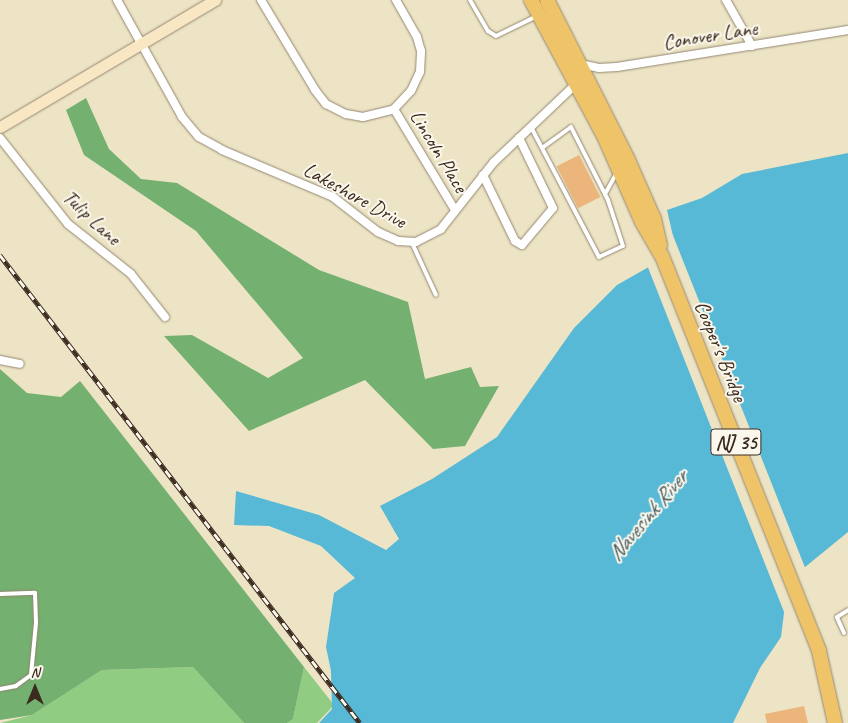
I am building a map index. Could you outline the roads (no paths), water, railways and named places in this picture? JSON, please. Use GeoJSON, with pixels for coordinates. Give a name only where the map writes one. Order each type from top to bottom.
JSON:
{"type":"FeatureCollection","features":[{"type":"Feature","properties":{"kind":"highway","name":"NJ 35"},"geometry":{"type":"LineString","coordinates":[[531,0],[620,168],[642,222],[662,256]]}},
{"type":"Feature","properties":{"kind":"highway","name":"NJ 35"},"geometry":{"type":"LineString","coordinates":[[547,0],[638,182],[654,218],[662,256]]}},
{"type":"Feature","properties":{"kind":"highway","name":"Cooper's Bridge"},"geometry":{"type":"LineString","coordinates":[[662,256],[819,651],[835,723]]}},
{"type":"Feature","properties":{"kind":"main road"},"geometry":{"type":"LineString","coordinates":[[0,127],[215,0]]}},
{"type":"Feature","properties":{"kind":"street","name":"Lakeshore Drive"},"geometry":{"type":"LineString","coordinates":[[117,0],[182,117],[199,136],[222,150],[333,197],[386,237],[412,243],[434,235],[483,175],[576,84]]}},
{"type":"Feature","properties":{"kind":"street"},"geometry":{"type":"LineString","coordinates":[[262,0],[315,90],[326,104],[346,114],[363,117],[394,110],[411,91],[420,72],[421,50],[418,37],[396,0]]}},
{"type":"Feature","properties":{"kind":"street"},"geometry":{"type":"LineString","coordinates":[[726,0],[752,46]]}},
{"type":"Feature","properties":{"kind":"street","name":"Conover Lane"},"geometry":{"type":"LineString","coordinates":[[578,63],[599,68],[848,30]]}},
{"type":"Feature","properties":{"kind":"street","name":"Lincoln Place"},"geometry":{"type":"LineString","coordinates":[[394,110],[455,210]]}},
{"type":"Feature","properties":{"kind":"street","name":"Tulip Lane"},"geometry":{"type":"LineString","coordinates":[[0,138],[68,224],[131,274],[165,317]]}},
{"type":"Feature","properties":{"kind":"street"},"geometry":{"type":"LineString","coordinates":[[483,175],[516,241],[522,245],[553,208],[519,138]]}},
{"type":"Feature","properties":{"kind":"street"},"geometry":{"type":"LineString","coordinates":[[0,360],[20,364]]}},
{"type":"Feature","properties":{"kind":"lane"},"geometry":{"type":"LineString","coordinates":[[470,0],[488,31],[496,36],[539,15]]}},
{"type":"Feature","properties":{"kind":"lane"},"geometry":{"type":"LineString","coordinates":[[531,127],[543,147],[569,205],[598,257],[623,246],[605,194],[571,127],[543,147]]}},
{"type":"Feature","properties":{"kind":"lane"},"geometry":{"type":"LineString","coordinates":[[605,194],[620,168]]}},
{"type":"Feature","properties":{"kind":"lane"},"geometry":{"type":"LineString","coordinates":[[412,243],[436,295]]}},
{"type":"Feature","properties":{"kind":"lane"},"geometry":{"type":"LineString","coordinates":[[0,594],[35,593],[36,623],[31,675],[16,686],[0,689]]}},
{"type":"Feature","properties":{"kind":"lane"},"geometry":{"type":"LineString","coordinates":[[844,633],[837,617],[848,610]]}},
{"type":"Feature","properties":{"kind":"water","name":"Navesink River"},"geometry":{"type":"Polygon","coordinates":[[[848,153],[848,532],[788,581],[781,637],[760,668],[733,723],[319,723],[332,709],[331,671],[326,647],[334,593],[355,578],[321,546],[269,526],[234,525],[236,491],[319,515],[386,550],[399,539],[380,506],[432,479],[497,437],[574,328],[617,285],[654,264],[675,245],[667,210],[702,198],[742,174],[848,153]]]}},
{"type":"Feature","properties":{"kind":"railway"},"geometry":{"type":"LineString","coordinates":[[0,255],[360,723]]}}]}
